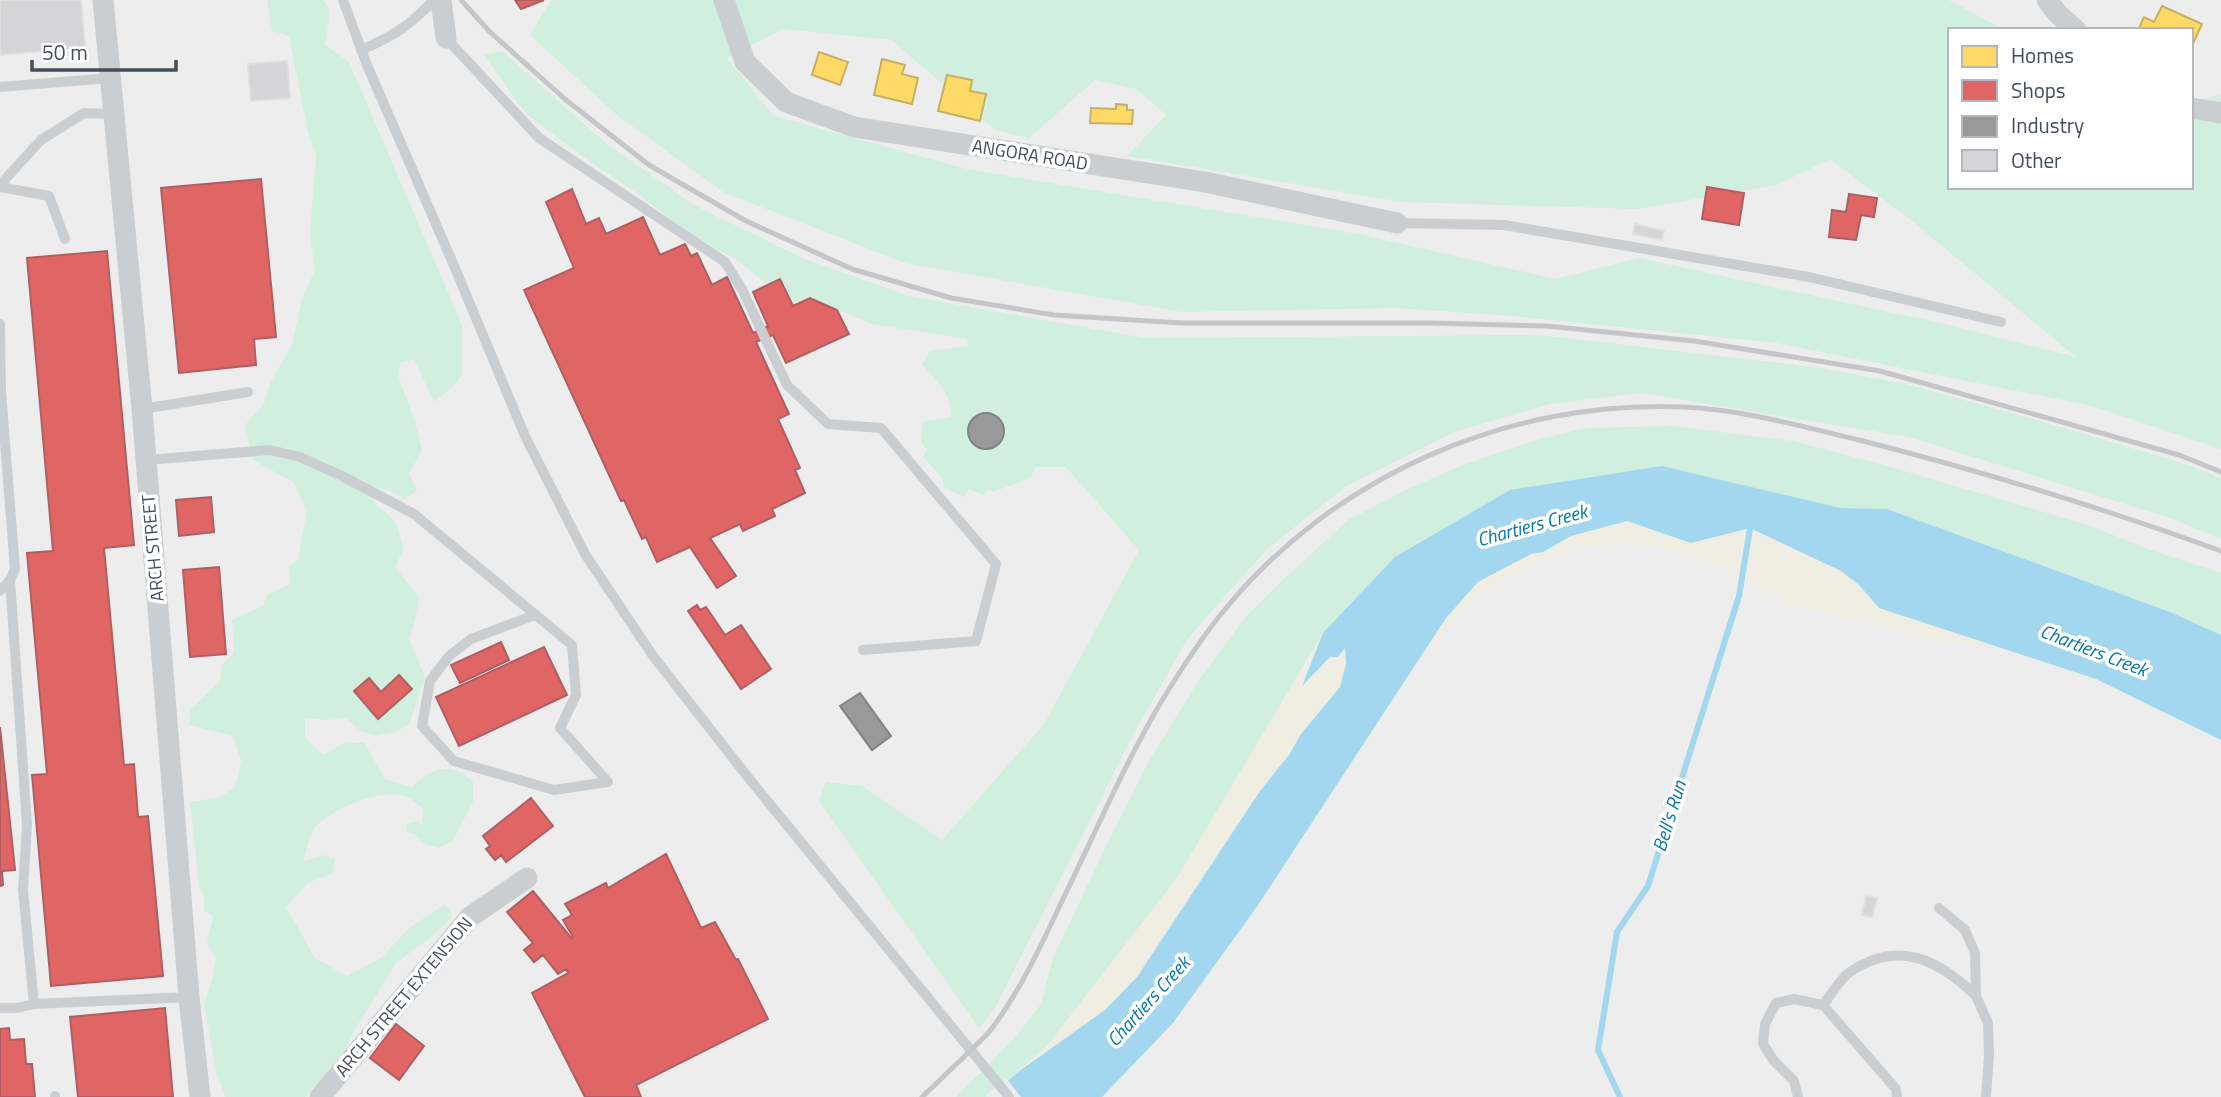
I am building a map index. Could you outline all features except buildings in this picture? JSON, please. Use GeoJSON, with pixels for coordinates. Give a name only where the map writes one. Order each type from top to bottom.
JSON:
{"type":"FeatureCollection","features":[{"type":"Feature","properties":{"kind":"street","name":"ARCH STREET"},"geometry":{"type":"LineString","coordinates":[[103,0],[142,409],[189,997],[201,1097]]}},
{"type":"Feature","properties":{"kind":"street"},"geometry":{"type":"LineString","coordinates":[[441,0],[446,38]]}},
{"type":"Feature","properties":{"kind":"street","name":"ANGORA ROAD"},"geometry":{"type":"LineString","coordinates":[[724,0],[745,62],[786,102],[853,127],[1205,182],[1397,223]]}},
{"type":"Feature","properties":{"kind":"street"},"geometry":{"type":"LineString","coordinates":[[2047,0],[2074,28]]}},
{"type":"Feature","properties":{"kind":"street"},"geometry":{"type":"LineString","coordinates":[[2193,108],[2221,113]]}},
{"type":"Feature","properties":{"kind":"street","name":"ARCH STREET EXTENSION"},"geometry":{"type":"LineString","coordinates":[[320,1097],[470,917],[527,878]]}},
{"type":"Feature","properties":{"kind":"lane"},"geometry":{"type":"LineString","coordinates":[[342,0],[525,436],[585,554],[653,656],[751,781],[1009,1097]]}},
{"type":"Feature","properties":{"kind":"lane"},"geometry":{"type":"LineString","coordinates":[[361,50],[406,27],[434,0]]}},
{"type":"Feature","properties":{"kind":"lane"},"geometry":{"type":"LineString","coordinates":[[446,38],[538,138],[724,262],[742,289],[787,384],[828,424],[881,428],[996,564],[976,641],[863,650]]}},
{"type":"Feature","properties":{"kind":"lane"},"geometry":{"type":"LineString","coordinates":[[0,87],[111,78]]}},
{"type":"Feature","properties":{"kind":"lane"},"geometry":{"type":"LineString","coordinates":[[0,186],[41,140],[51,133],[84,113],[114,114]]}},
{"type":"Feature","properties":{"kind":"lane"},"geometry":{"type":"LineString","coordinates":[[0,186],[49,196],[65,239]]}},
{"type":"Feature","properties":{"kind":"lane"},"geometry":{"type":"LineString","coordinates":[[1397,223],[1504,225],[1810,277],[2001,322]]}},
{"type":"Feature","properties":{"kind":"lane"},"geometry":{"type":"LineString","coordinates":[[0,324],[1,392],[15,569],[0,591]]}},
{"type":"Feature","properties":{"kind":"lane"},"geometry":{"type":"LineString","coordinates":[[142,409],[248,392]]}},
{"type":"Feature","properties":{"kind":"lane"},"geometry":{"type":"LineString","coordinates":[[146,460],[270,450],[300,457],[414,514],[536,615],[572,645],[576,695],[560,728],[608,782],[554,790],[454,761],[422,726],[430,681],[449,656],[471,639],[536,615]]}},
{"type":"Feature","properties":{"kind":"lane"},"geometry":{"type":"LineString","coordinates":[[10,580],[27,825],[23,890],[34,1004]]}},
{"type":"Feature","properties":{"kind":"lane"},"geometry":{"type":"LineString","coordinates":[[1939,908],[1965,930],[1975,953],[1976,996]]}},
{"type":"Feature","properties":{"kind":"lane"},"geometry":{"type":"LineString","coordinates":[[1823,1005],[1848,973],[1879,957],[1903,956],[1930,961],[1956,976],[1976,996],[1988,1023],[1986,1097]]}},
{"type":"Feature","properties":{"kind":"lane"},"geometry":{"type":"LineString","coordinates":[[0,1008],[189,997]]}},
{"type":"Feature","properties":{"kind":"lane"},"geometry":{"type":"LineString","coordinates":[[1798,1097],[1794,1081],[1774,1061],[1763,1044],[1765,1024],[1776,1003],[1794,999],[1823,1005],[1896,1089],[1897,1097]]}},
{"type":"Feature","properties":{"kind":"green space"},"geometry":{"type":"Polygon","coordinates":[[[267,0],[323,0],[330,11],[325,45],[349,62],[462,325],[462,375],[453,387],[434,402],[414,359],[400,363],[399,378],[422,450],[409,474],[417,490],[405,499],[388,490],[371,487],[373,502],[395,521],[404,548],[395,567],[419,597],[409,639],[425,677],[409,724],[396,732],[377,736],[362,732],[345,718],[305,718],[305,738],[323,755],[342,744],[364,742],[385,779],[412,787],[435,771],[457,771],[473,782],[473,802],[453,840],[439,848],[424,844],[414,834],[407,832],[406,824],[414,821],[422,825],[423,808],[407,797],[394,794],[369,798],[342,808],[314,829],[303,861],[326,855],[335,860],[333,873],[308,883],[286,907],[315,958],[347,976],[381,958],[409,928],[444,905],[451,909],[451,918],[396,963],[354,1031],[345,1051],[305,1097],[225,1097],[216,1071],[204,1004],[216,958],[207,943],[213,917],[204,910],[204,895],[199,887],[190,802],[217,798],[235,788],[241,761],[233,736],[189,725],[191,709],[220,681],[222,665],[234,653],[232,620],[263,606],[267,595],[290,584],[289,566],[298,560],[307,510],[293,482],[253,460],[245,425],[264,404],[271,381],[292,345],[302,299],[315,270],[310,234],[316,154],[308,133],[289,36],[272,31],[267,0]]]}},
{"type":"Feature","properties":{"kind":"green space"},"geometry":{"type":"Polygon","coordinates":[[[551,0],[1949,0],[2001,28],[1948,28],[1948,189],[2193,189],[2193,102],[2221,95],[2221,449],[2092,406],[1777,343],[1513,316],[1396,308],[1182,312],[905,263],[723,192],[618,116],[530,35],[551,0]],[[783,29],[727,58],[774,116],[967,169],[1364,235],[1555,279],[1639,258],[1945,324],[2076,357],[1906,216],[1830,159],[1777,185],[1637,209],[1402,202],[1127,156],[1166,115],[1136,89],[1095,80],[1029,138],[995,130],[892,40],[783,29]]]}},
{"type":"Feature","properties":{"kind":"green space"},"geometry":{"type":"Polygon","coordinates":[[[502,51],[607,144],[696,206],[802,258],[909,296],[1145,338],[1540,335],[1822,368],[1906,384],[2061,427],[2188,465],[2221,478],[2221,539],[2170,518],[1909,437],[1641,393],[1550,404],[1454,432],[1348,485],[1268,548],[1188,638],[1133,735],[994,1010],[979,1028],[819,801],[826,782],[862,786],[942,840],[1044,724],[1139,550],[1066,467],[1035,467],[1031,478],[993,492],[989,489],[984,495],[969,489],[964,497],[944,487],[942,478],[923,457],[927,450],[921,442],[922,424],[925,421],[951,417],[951,408],[942,388],[922,365],[930,351],[968,346],[967,339],[872,324],[810,298],[793,306],[740,262],[695,237],[527,115],[484,55],[502,51]]]}},
{"type":"Feature","properties":{"kind":"green space"},"geometry":{"type":"Polygon","coordinates":[[[1673,426],[1793,441],[1877,463],[2088,525],[2151,550],[2221,573],[2221,635],[2170,612],[1887,509],[1841,508],[1666,467],[1323,633],[1177,878],[1047,1046],[989,1097],[956,1097],[1015,1038],[1041,1004],[1053,958],[1149,761],[1197,683],[1243,620],[1285,578],[1348,520],[1463,465],[1536,440],[1585,428],[1673,426]]]}},
{"type":"Feature","properties":{"kind":"sand"},"geometry":{"type":"Polygon","coordinates":[[[1627,521],[1691,543],[1750,528],[1841,571],[1859,585],[1879,608],[2007,649],[1935,640],[1866,622],[1794,608],[1723,569],[1653,546],[1619,544],[1603,552],[1588,547],[1562,553],[1526,568],[1492,587],[1470,603],[1419,660],[1446,618],[1478,582],[1571,536],[1627,521]]]}},
{"type":"Feature","properties":{"kind":"sand"},"geometry":{"type":"Polygon","coordinates":[[[1323,633],[1303,684],[1330,657],[1346,647],[1346,664],[1340,687],[1301,734],[1289,755],[1260,791],[1137,977],[1105,1010],[1018,1072],[1047,1046],[1177,878],[1323,633]]]}},
{"type":"Feature","properties":{"kind":"water","name":"Chartiers Creek"},"geometry":{"type":"Polygon","coordinates":[[[1662,466],[1841,508],[1887,509],[2170,612],[2221,635],[2221,740],[2096,679],[1879,608],[1859,585],[1841,571],[1750,528],[1691,543],[1627,521],[1571,536],[1478,582],[1446,618],[1258,905],[1173,1023],[1102,1097],[989,1097],[1018,1072],[1105,1010],[1137,977],[1260,791],[1289,755],[1301,734],[1340,687],[1346,664],[1345,648],[1338,657],[1330,657],[1302,686],[1323,633],[1395,557],[1510,490],[1662,466]]]}},
{"type":"Feature","properties":{"kind":"pier"},"geometry":{"type":"Polygon","coordinates":[[[1006,1078],[1021,1097],[986,1097],[986,1095],[1006,1078]]]}},
{"type":"Feature","properties":{"kind":"waterway","name":"Bell's Run"},"geometry":{"type":"LineString","coordinates":[[1620,1097],[1598,1050],[1617,932],[1648,886],[1739,596],[1750,528]]}},
{"type":"Feature","properties":{"kind":"railway"},"geometry":{"type":"LineString","coordinates":[[461,0],[490,32],[566,100],[649,165],[746,221],[852,269],[951,298],[1054,315],[1181,323],[1547,326],[1694,341],[1880,371],[2179,455],[2221,472]]}},
{"type":"Feature","properties":{"kind":"railway"},"geometry":{"type":"LineString","coordinates":[[922,1097],[986,1035],[1013,998],[1147,727],[1198,645],[1222,613],[1266,564],[1316,522],[1370,486],[1429,456],[1490,433],[1553,417],[1618,408],[1707,409],[1797,425],[1953,465],[2088,505],[2221,551]]}}]}
